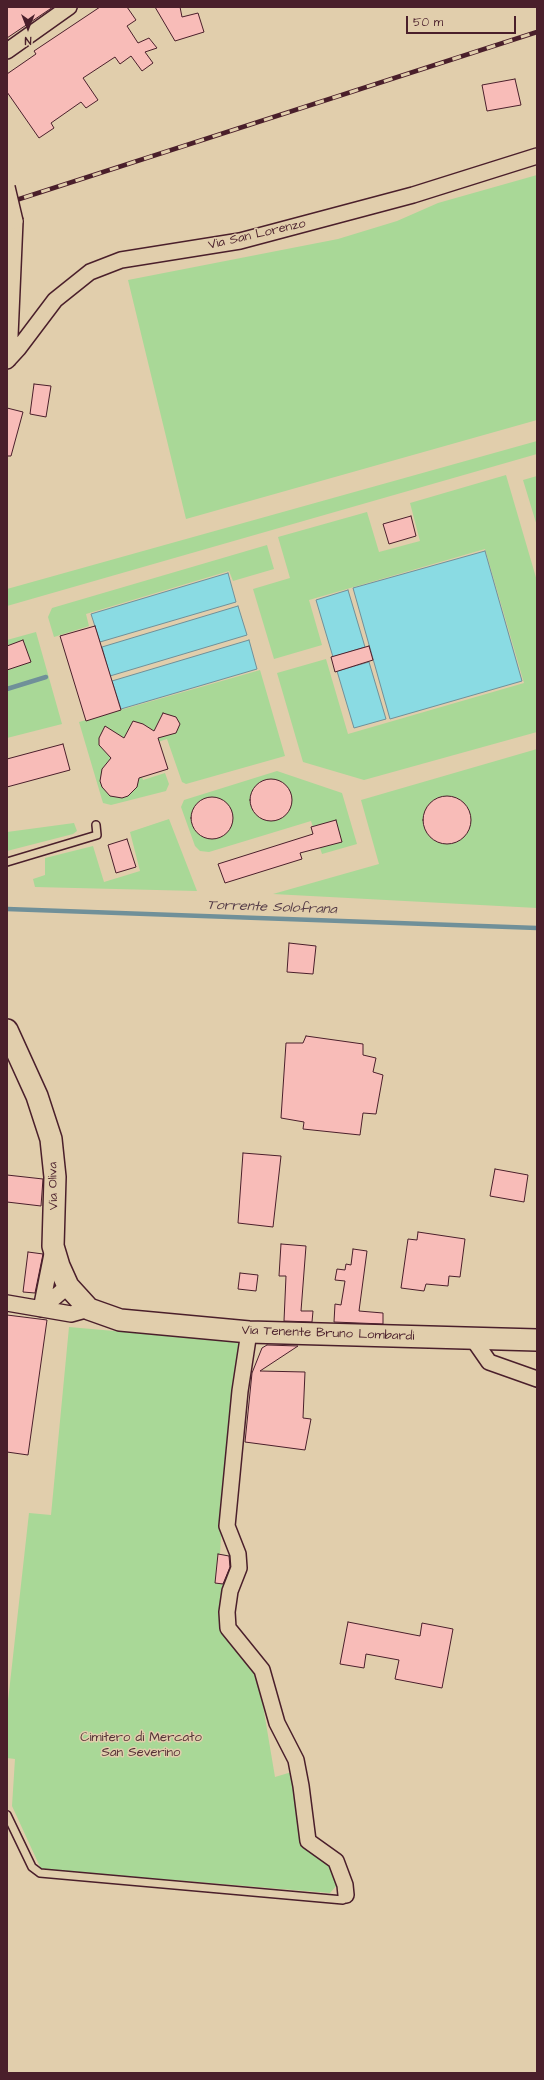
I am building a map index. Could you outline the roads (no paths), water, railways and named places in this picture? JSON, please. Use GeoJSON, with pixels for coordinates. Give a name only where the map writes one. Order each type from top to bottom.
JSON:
{"type":"FeatureCollection","features":[{"type":"Feature","properties":{"kind":"main road","name":"Via Oliva"},"geometry":{"type":"LineString","coordinates":[[7,1030],[37,1096],[51,1139],[55,1178],[54,1246],[59,1266],[68,1286],[89,1309],[120,1320]]}},
{"type":"Feature","properties":{"kind":"main road","name":"Via Tenente Bruno Lombardi"},"geometry":{"type":"LineString","coordinates":[[120,1320],[249,1332],[537,1340]]}},
{"type":"Feature","properties":{"kind":"street"},"geometry":{"type":"LineString","coordinates":[[7,51],[69,7]]}},
{"type":"Feature","properties":{"kind":"street","name":"Via San Lorenzo"},"geometry":{"type":"LineString","coordinates":[[8,360],[55,300],[90,272],[115,263],[240,241],[413,195],[537,156]]}},
{"type":"Feature","properties":{"kind":"street"},"geometry":{"type":"LineString","coordinates":[[7,187],[15,222],[8,360]]}},
{"type":"Feature","properties":{"kind":"street"},"geometry":{"type":"LineString","coordinates":[[41,1309],[54,1246]]}},
{"type":"Feature","properties":{"kind":"street"},"geometry":{"type":"LineString","coordinates":[[41,1309],[68,1286]]}},
{"type":"Feature","properties":{"kind":"street"},"geometry":{"type":"LineString","coordinates":[[7,1303],[70,1314],[89,1309]]}},
{"type":"Feature","properties":{"kind":"street"},"geometry":{"type":"LineString","coordinates":[[249,1332],[240,1391],[227,1526],[238,1554],[239,1568],[230,1591],[227,1612],[228,1628],[262,1670],[277,1723],[296,1760],[308,1841],[336,1861],[345,1885],[346,1895]]}},
{"type":"Feature","properties":{"kind":"street"},"geometry":{"type":"LineString","coordinates":[[473,1339],[489,1362],[537,1379]]}},
{"type":"Feature","properties":{"kind":"lane"},"geometry":{"type":"LineString","coordinates":[[7,862],[97,835],[96,825]]}},
{"type":"Feature","properties":{"kind":"lane"},"geometry":{"type":"LineString","coordinates":[[7,1815],[32,1867],[40,1874],[343,1900],[346,1895]]}},
{"type":"Feature","properties":{"kind":"water"},"geometry":{"type":"Polygon","coordinates":[[[485,551],[522,681],[390,719],[353,588],[485,551]]]}},
{"type":"Feature","properties":{"kind":"water"},"geometry":{"type":"Polygon","coordinates":[[[228,573],[236,602],[100,642],[91,614],[228,573]]]}},
{"type":"Feature","properties":{"kind":"water"},"geometry":{"type":"Polygon","coordinates":[[[348,590],[365,647],[333,657],[316,600],[348,590]]]}},
{"type":"Feature","properties":{"kind":"water"},"geometry":{"type":"Polygon","coordinates":[[[238,606],[247,635],[110,676],[102,647],[238,606]]]}},
{"type":"Feature","properties":{"kind":"water"},"geometry":{"type":"Polygon","coordinates":[[[249,640],[257,669],[121,709],[112,681],[249,640]]]}},
{"type":"Feature","properties":{"kind":"water"},"geometry":{"type":"Polygon","coordinates":[[[369,662],[386,719],[354,728],[337,671],[369,662]]]}},
{"type":"Feature","properties":{"kind":"waterway"},"geometry":{"type":"LineString","coordinates":[[7,689],[46,677]]}},
{"type":"Feature","properties":{"kind":"waterway","name":"Torrente Solofrana"},"geometry":{"type":"LineString","coordinates":[[7,909],[537,928]]}},
{"type":"Feature","properties":{"kind":"railway"},"geometry":{"type":"LineString","coordinates":[[7,203],[537,32]]}},
{"type":"Feature","properties":{"kind":"park label","name":"Cimitero di Mercato San Severino"},"geometry":{"type":"Point","coordinates":[141,1746]}}]}
